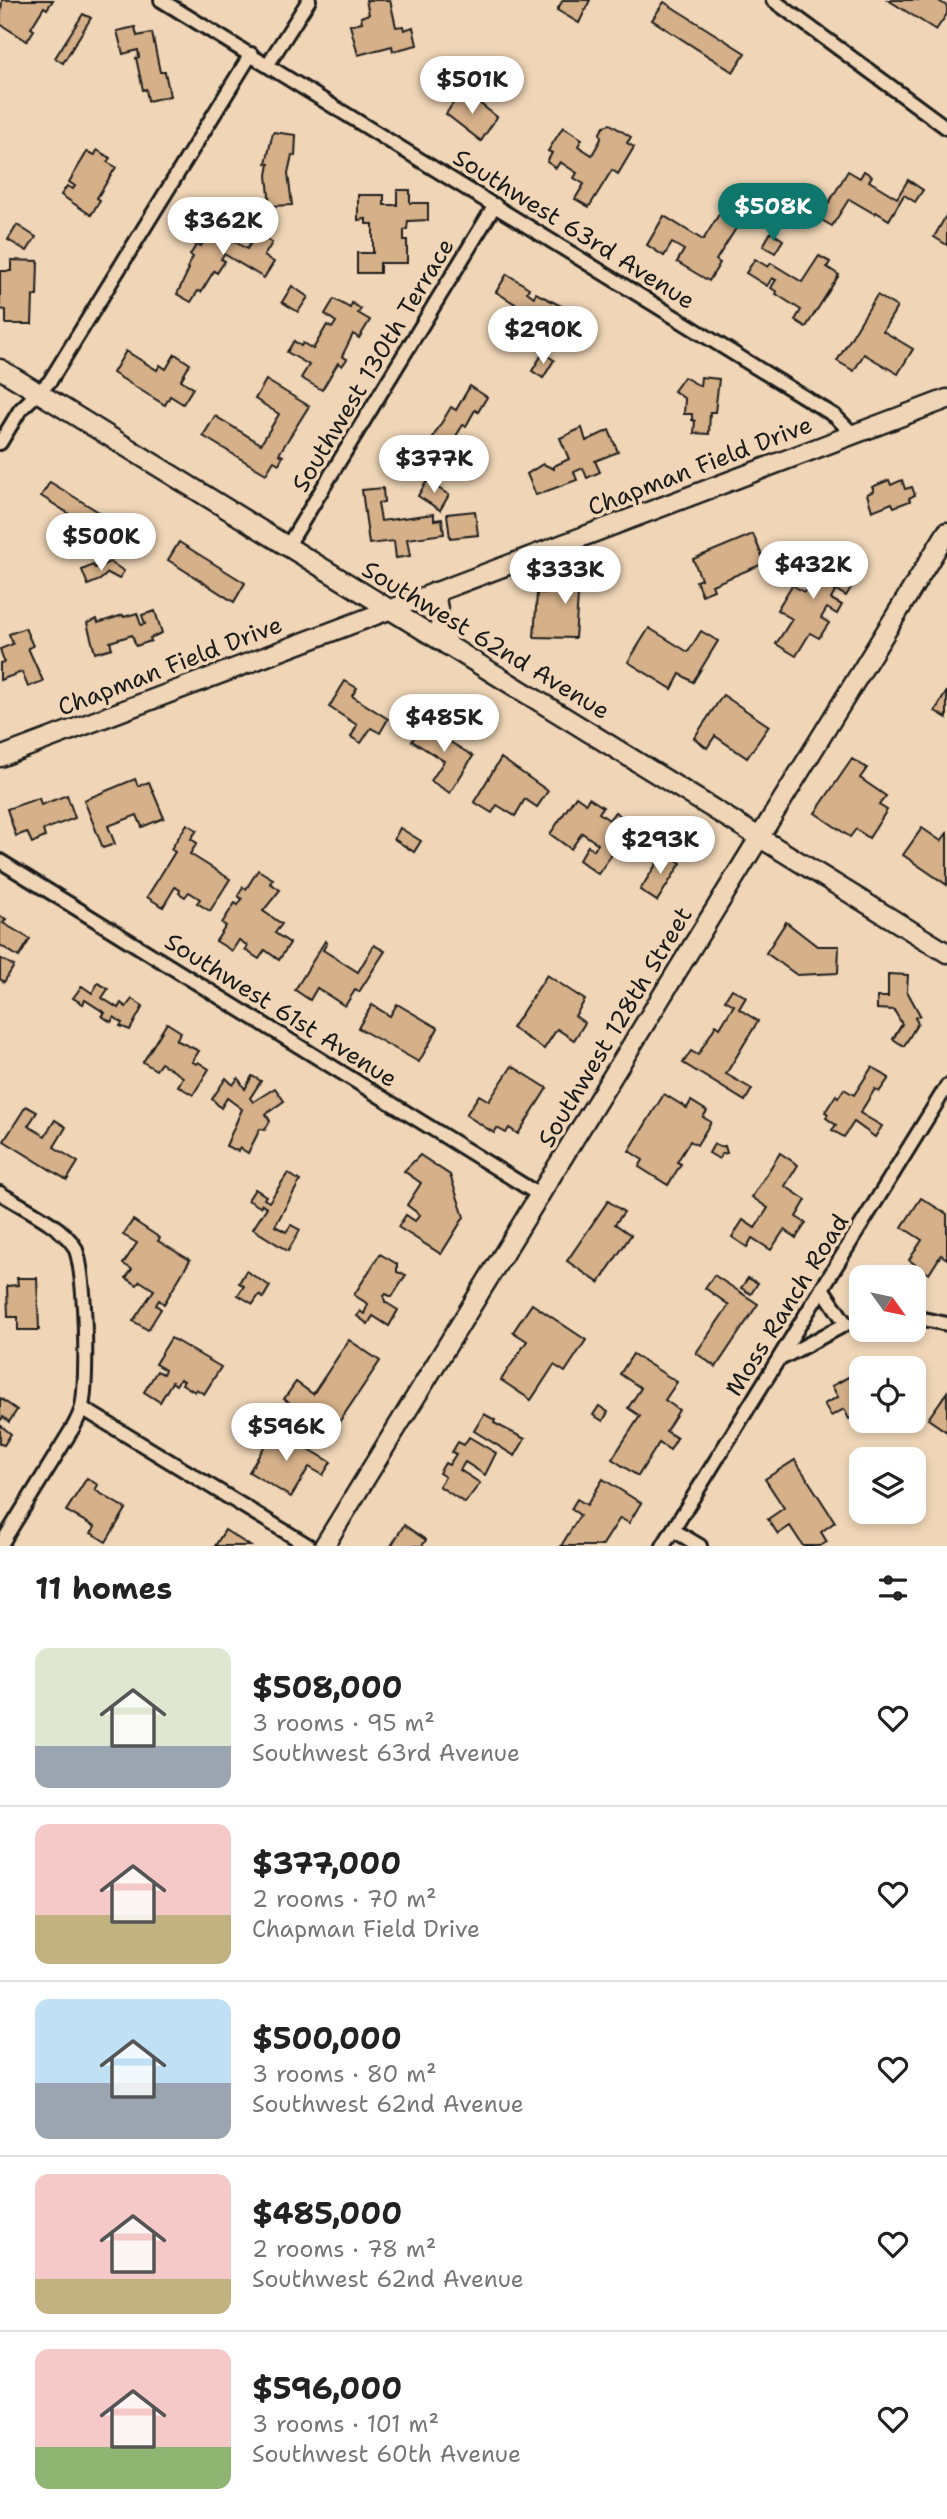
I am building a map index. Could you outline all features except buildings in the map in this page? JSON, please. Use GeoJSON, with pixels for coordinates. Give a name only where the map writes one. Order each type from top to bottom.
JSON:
{"type":"FeatureCollection","features":[{"type":"Feature","properties":{"kind":"street","name":"Southwest 63rd Avenue"},"geometry":{"type":"LineString","coordinates":[[161,0],[835,416],[853,434]]}},
{"type":"Feature","properties":{"kind":"street"},"geometry":{"type":"LineString","coordinates":[[268,65],[309,0]]}},
{"type":"Feature","properties":{"kind":"street"},"geometry":{"type":"LineString","coordinates":[[774,0],[947,128]]}},
{"type":"Feature","properties":{"kind":"street"},"geometry":{"type":"LineString","coordinates":[[0,443],[20,410],[50,381],[251,54]]}},
{"type":"Feature","properties":{"kind":"street","name":"Southwest 130th Terrace"},"geometry":{"type":"LineString","coordinates":[[287,547],[495,205]]}},
{"type":"Feature","properties":{"kind":"street","name":"Southwest 62nd Avenue"},"geometry":{"type":"LineString","coordinates":[[0,369],[947,953]]}},
{"type":"Feature","properties":{"kind":"street","name":"Chapman Field Drive"},"geometry":{"type":"LineString","coordinates":[[0,757],[947,399]]}},
{"type":"Feature","properties":{"kind":"street","name":"Southwest 128th Street"},"geometry":{"type":"LineString","coordinates":[[324,1546],[947,532]]}},
{"type":"Feature","properties":{"kind":"street"},"geometry":{"type":"LineString","coordinates":[[435,592],[438,617],[447,645]]}},
{"type":"Feature","properties":{"kind":"street","name":"Southwest 61st Avenue"},"geometry":{"type":"LineString","coordinates":[[0,861],[541,1196]]}},
{"type":"Feature","properties":{"kind":"street","name":"Moss Ranch Road"},"geometry":{"type":"LineString","coordinates":[[663,1546],[947,1086]]}},
{"type":"Feature","properties":{"kind":"street"},"geometry":{"type":"LineString","coordinates":[[0,1194],[59,1231],[78,1253],[82,1269],[85,1375],[82,1408],[63,1447],[0,1546]]}},
{"type":"Feature","properties":{"kind":"street"},"geometry":{"type":"LineString","coordinates":[[821,1288],[846,1324]]}},
{"type":"Feature","properties":{"kind":"street"},"geometry":{"type":"LineString","coordinates":[[926,1320],[947,1324]]}},
{"type":"Feature","properties":{"kind":"street"},"geometry":{"type":"LineString","coordinates":[[777,1361],[849,1323]]}},
{"type":"Feature","properties":{"kind":"street"},"geometry":{"type":"LineString","coordinates":[[82,1408],[309,1546]]}},
{"type":"Feature","properties":{"kind":"street"},"geometry":{"type":"LineString","coordinates":[[673,1530],[700,1546]]}}]}
